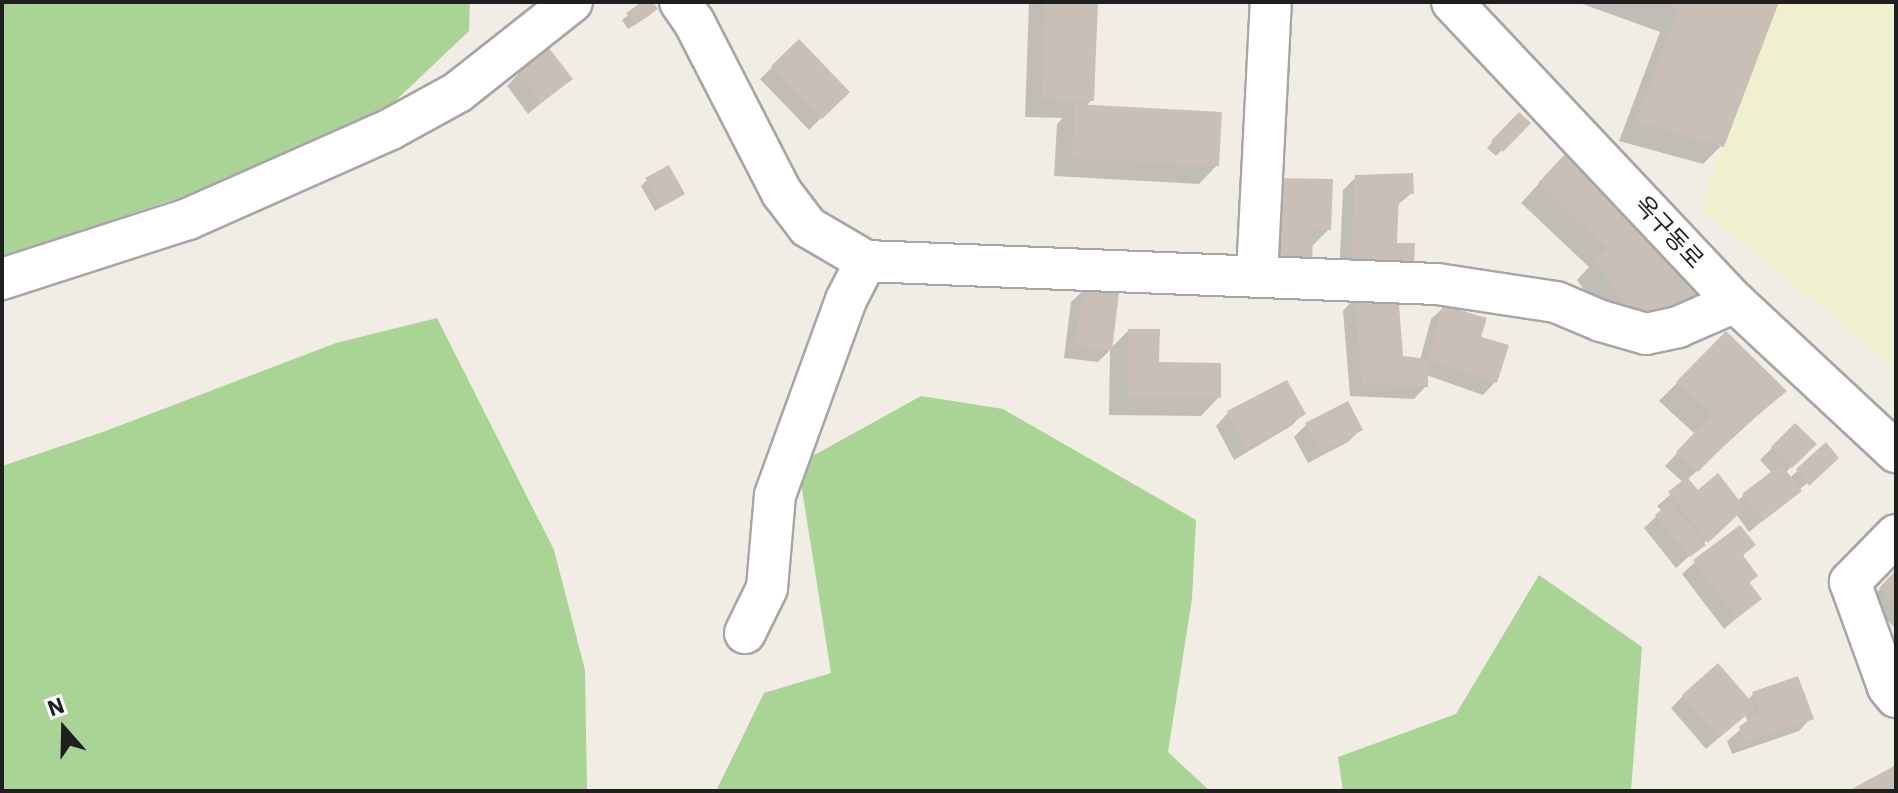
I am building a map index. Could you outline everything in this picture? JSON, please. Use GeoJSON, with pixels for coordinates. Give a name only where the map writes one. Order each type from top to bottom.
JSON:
{"type":"FeatureCollection","features":[{"type":"Feature","properties":{"kind":"street"},"geometry":{"type":"LineString","coordinates":[[2,279],[188,219],[389,130],[458,92],[572,2]]}},
{"type":"Feature","properties":{"kind":"street"},"geometry":{"type":"LineString","coordinates":[[680,2],[694,22],[782,193],[808,227],[866,261],[1437,284],[1556,302],[1601,321],[1646,334],[1678,327],[1735,302]]}},
{"type":"Feature","properties":{"kind":"street"},"geometry":{"type":"LineString","coordinates":[[1257,275],[1271,2]]}},
{"type":"Feature","properties":{"kind":"street","name":"옥구동로"},"geometry":{"type":"LineString","coordinates":[[1452,2],[1735,302],[1896,452]]}},
{"type":"Feature","properties":{"kind":"street"},"geometry":{"type":"LineString","coordinates":[[745,633],[767,588],[775,495],[846,300],[866,261]]}},
{"type":"Feature","properties":{"kind":"street"},"geometry":{"type":"LineString","coordinates":[[1896,535],[1850,582],[1888,687],[1896,697]]}},
{"type":"Feature","properties":{"kind":"green space"},"geometry":{"type":"Polygon","coordinates":[[[2,2],[470,2],[469,31],[353,141],[133,213],[2,262],[2,2]]]}},
{"type":"Feature","properties":{"kind":"green space"},"geometry":{"type":"Polygon","coordinates":[[[1779,2],[1896,2],[1896,369],[1700,208],[1779,2]]]}},
{"type":"Feature","properties":{"kind":"green space"},"geometry":{"type":"Polygon","coordinates":[[[437,318],[554,550],[585,670],[587,791],[2,791],[2,466],[103,432],[336,343],[437,318]]]}},
{"type":"Feature","properties":{"kind":"green space"},"geometry":{"type":"Polygon","coordinates":[[[921,396],[1003,409],[1196,520],[1192,599],[1168,752],[1210,791],[716,791],[764,693],[831,673],[798,464],[921,396]]]}},
{"type":"Feature","properties":{"kind":"green space"},"geometry":{"type":"Polygon","coordinates":[[[1539,575],[1642,647],[1631,791],[1343,791],[1338,757],[1456,714],[1539,575]]]}},
{"type":"Feature","properties":{"kind":"building"},"geometry":{"type":"Polygon","coordinates":[[[642,2],[653,2],[658,9],[635,25],[626,13],[642,2]]]}},
{"type":"Feature","properties":{"kind":"building"},"geometry":{"type":"Polygon","coordinates":[[[1045,2],[1098,2],[1094,101],[1042,99],[1045,2]]]}},
{"type":"Feature","properties":{"kind":"building"},"geometry":{"type":"Polygon","coordinates":[[[1665,2],[1779,2],[1724,147],[1636,122],[1679,7],[1665,2]]]}},
{"type":"Feature","properties":{"kind":"building"},"geometry":{"type":"Polygon","coordinates":[[[799,39],[850,92],[822,119],[771,66],[799,39]]]}},
{"type":"Feature","properties":{"kind":"building"},"geometry":{"type":"Polygon","coordinates":[[[549,48],[573,79],[541,103],[518,72],[549,48]]]}},
{"type":"Feature","properties":{"kind":"building"},"geometry":{"type":"Polygon","coordinates":[[[1075,104],[1222,112],[1219,166],[1072,158],[1075,104]]]}},
{"type":"Feature","properties":{"kind":"building"},"geometry":{"type":"Polygon","coordinates":[[[1519,112],[1531,123],[1503,152],[1491,141],[1519,112]]]}},
{"type":"Feature","properties":{"kind":"building"},"geometry":{"type":"Polygon","coordinates":[[[1566,153],[1644,221],[1708,292],[1687,314],[1669,307],[1644,330],[1594,260],[1607,249],[1538,183],[1566,153]]]}},
{"type":"Feature","properties":{"kind":"building"},"geometry":{"type":"Polygon","coordinates":[[[669,165],[685,194],[662,207],[645,178],[669,165]]]}},
{"type":"Feature","properties":{"kind":"building"},"geometry":{"type":"Polygon","coordinates":[[[1413,173],[1414,194],[1399,194],[1397,243],[1415,243],[1414,266],[1351,265],[1355,175],[1413,173]]]}},
{"type":"Feature","properties":{"kind":"building"},"geometry":{"type":"Polygon","coordinates":[[[1276,178],[1333,179],[1331,230],[1313,230],[1312,271],[1271,257],[1276,178]]]}},
{"type":"Feature","properties":{"kind":"building"},"geometry":{"type":"Polygon","coordinates":[[[1083,288],[1119,293],[1112,351],[1075,346],[1083,288]]]}},
{"type":"Feature","properties":{"kind":"building"},"geometry":{"type":"Polygon","coordinates":[[[1398,292],[1403,356],[1428,359],[1428,387],[1362,384],[1355,296],[1398,292]]]}},
{"type":"Feature","properties":{"kind":"building"},"geometry":{"type":"Polygon","coordinates":[[[1443,305],[1487,318],[1481,337],[1509,345],[1497,383],[1428,359],[1443,305]]]}},
{"type":"Feature","properties":{"kind":"building"},"geometry":{"type":"Polygon","coordinates":[[[1128,329],[1160,329],[1159,362],[1221,363],[1221,398],[1127,397],[1128,329]]]}},
{"type":"Feature","properties":{"kind":"building"},"geometry":{"type":"Polygon","coordinates":[[[1726,331],[1787,391],[1734,435],[1698,472],[1676,452],[1712,414],[1676,382],[1726,331]]]}},
{"type":"Feature","properties":{"kind":"building"},"geometry":{"type":"Polygon","coordinates":[[[1287,380],[1306,414],[1247,449],[1227,411],[1287,380]]]}},
{"type":"Feature","properties":{"kind":"building"},"geometry":{"type":"Polygon","coordinates":[[[1348,401],[1363,430],[1321,452],[1305,423],[1348,401]]]}},
{"type":"Feature","properties":{"kind":"building"},"geometry":{"type":"Polygon","coordinates":[[[1795,423],[1817,444],[1792,468],[1771,447],[1795,423]]]}},
{"type":"Feature","properties":{"kind":"building"},"geometry":{"type":"Polygon","coordinates":[[[1826,442],[1839,458],[1809,486],[1796,469],[1826,442]]]}},
{"type":"Feature","properties":{"kind":"building"},"geometry":{"type":"Polygon","coordinates":[[[1781,464],[1802,491],[1763,521],[1742,494],[1781,464]]]}},
{"type":"Feature","properties":{"kind":"building"},"geometry":{"type":"Polygon","coordinates":[[[1718,473],[1745,508],[1708,543],[1668,492],[1687,477],[1698,490],[1718,473]]]}},
{"type":"Feature","properties":{"kind":"building"},"geometry":{"type":"Polygon","coordinates":[[[1670,502],[1706,545],[1690,557],[1655,515],[1670,502]]]}},
{"type":"Feature","properties":{"kind":"building"},"geometry":{"type":"Polygon","coordinates":[[[1740,525],[1756,545],[1743,555],[1758,576],[1749,582],[1762,599],[1737,618],[1693,560],[1740,525]]]}},
{"type":"Feature","properties":{"kind":"building"},"geometry":{"type":"Polygon","coordinates":[[[1896,570],[1896,604],[1879,588],[1896,570]]]}},
{"type":"Feature","properties":{"kind":"building"},"geometry":{"type":"Polygon","coordinates":[[[1718,663],[1756,707],[1719,738],[1682,695],[1718,663]]]}},
{"type":"Feature","properties":{"kind":"building"},"geometry":{"type":"Polygon","coordinates":[[[1798,676],[1814,719],[1745,743],[1739,727],[1760,711],[1752,692],[1798,676]]]}},
{"type":"Feature","properties":{"kind":"building"},"geometry":{"type":"Polygon","coordinates":[[[1896,765],[1896,791],[1848,791],[1896,765]]]}}]}
